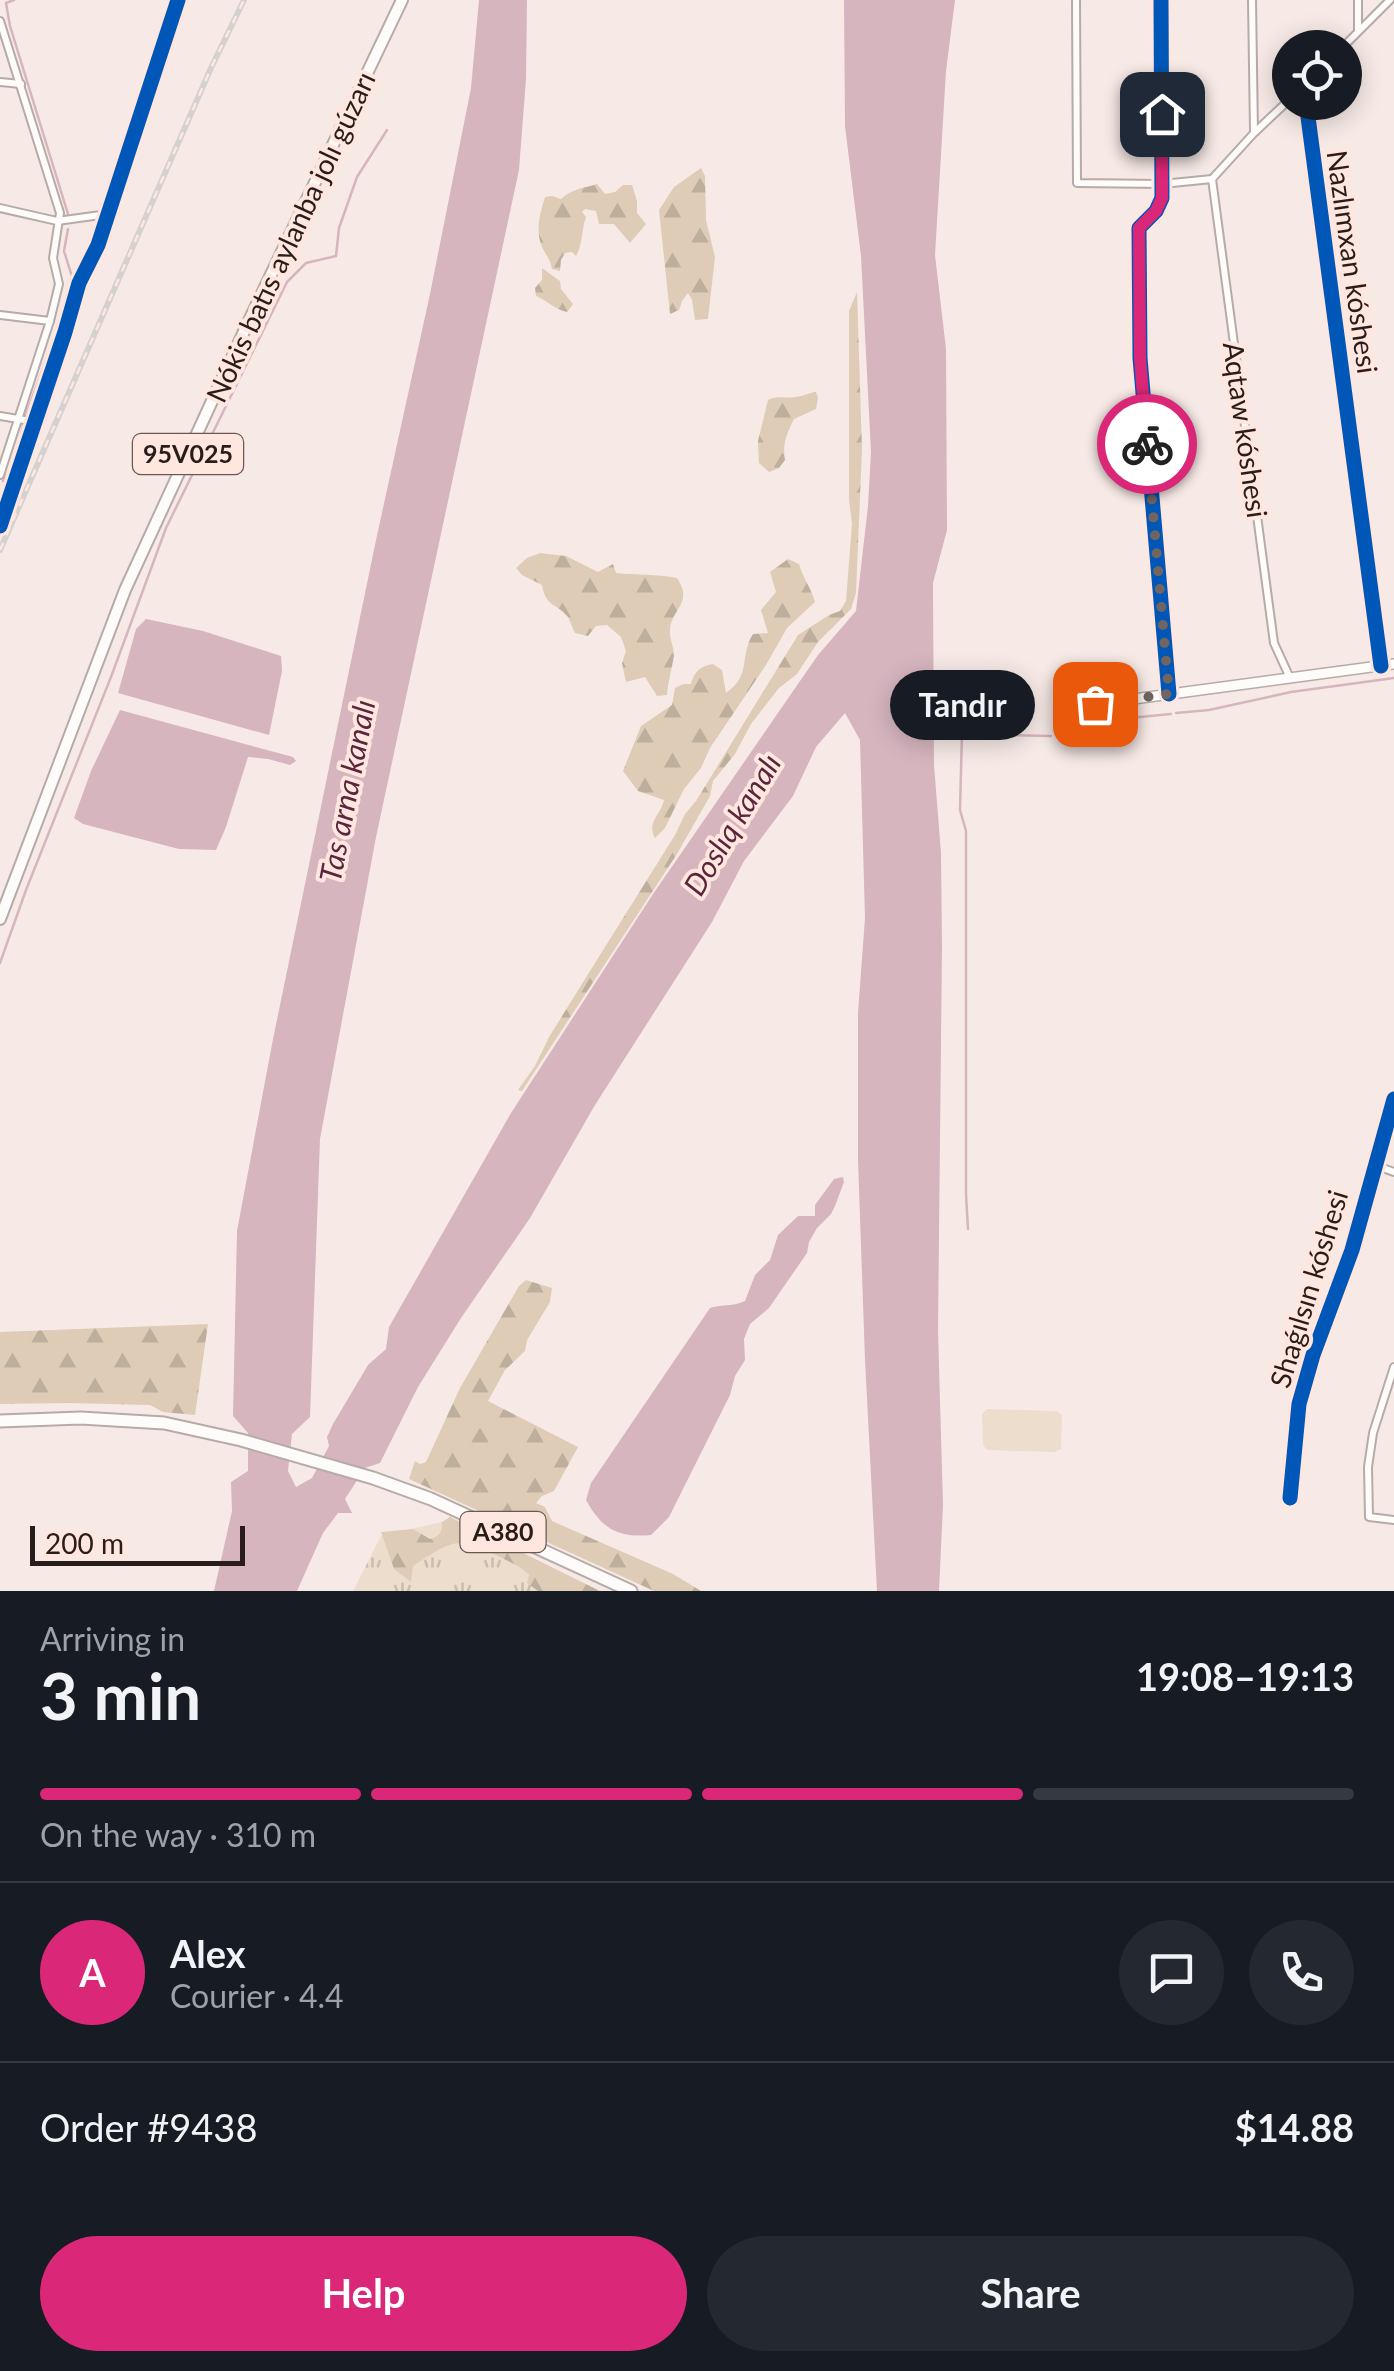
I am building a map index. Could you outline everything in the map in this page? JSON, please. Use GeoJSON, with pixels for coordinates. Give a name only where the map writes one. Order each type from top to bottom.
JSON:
{"type":"FeatureCollection","features":[{"type":"Feature","properties":{"kind":"highway","name":"A380"},"geometry":{"type":"LineString","coordinates":[[0,1421],[81,1418],[164,1423],[242,1440],[431,1499],[631,1591]]}},
{"type":"Feature","properties":{"kind":"main road","name":"Nókis batıs aylanba jolı gúzarı"},"geometry":{"type":"LineString","coordinates":[[0,918],[125,590],[402,0]]}},
{"type":"Feature","properties":{"kind":"street"},"geometry":{"type":"LineString","coordinates":[[0,526],[79,283],[98,245],[178,0]]}},
{"type":"Feature","properties":{"kind":"street"},"geometry":{"type":"LineString","coordinates":[[1076,0],[1077,183],[1162,184],[1212,179],[1272,116]]}},
{"type":"Feature","properties":{"kind":"street"},"geometry":{"type":"LineString","coordinates":[[1161,0],[1162,198],[1156,211],[1139,228],[1140,358],[1169,694]]}},
{"type":"Feature","properties":{"kind":"street"},"geometry":{"type":"LineString","coordinates":[[1252,0],[1254,133]]}},
{"type":"Feature","properties":{"kind":"street"},"geometry":{"type":"LineString","coordinates":[[1358,0],[1358,30]]}},
{"type":"Feature","properties":{"kind":"street"},"geometry":{"type":"LineString","coordinates":[[1360,30],[1390,0]]}},
{"type":"Feature","properties":{"kind":"street"},"geometry":{"type":"LineString","coordinates":[[0,20],[60,212],[53,258],[58,284],[50,321],[0,474]]}},
{"type":"Feature","properties":{"kind":"street"},"geometry":{"type":"LineString","coordinates":[[0,82],[21,84]]}},
{"type":"Feature","properties":{"kind":"street","name":"Nazlımxan kóshesi"},"geometry":{"type":"LineString","coordinates":[[1308,120],[1381,666]]}},
{"type":"Feature","properties":{"kind":"street","name":"Aqtaw kóshesi"},"geometry":{"type":"LineString","coordinates":[[1212,179],[1274,642],[1290,678]]}},
{"type":"Feature","properties":{"kind":"street"},"geometry":{"type":"LineString","coordinates":[[0,208],[58,221],[108,214]]}},
{"type":"Feature","properties":{"kind":"street"},"geometry":{"type":"LineString","coordinates":[[0,314],[50,321]]}},
{"type":"Feature","properties":{"kind":"street"},"geometry":{"type":"LineString","coordinates":[[0,416],[36,422]]}},
{"type":"Feature","properties":{"kind":"street"},"geometry":{"type":"LineString","coordinates":[[1059,709],[1394,664]]}},
{"type":"Feature","properties":{"kind":"street","name":"Shaǵılsın kóshesi"},"geometry":{"type":"LineString","coordinates":[[1290,1498],[1299,1404],[1312,1355],[1352,1250],[1394,1099]]}},
{"type":"Feature","properties":{"kind":"street"},"geometry":{"type":"LineString","coordinates":[[1374,1165],[1394,1172]]}},
{"type":"Feature","properties":{"kind":"street"},"geometry":{"type":"LineString","coordinates":[[1394,1367],[1368,1467],[1369,1517],[1394,1520]]}},
{"type":"Feature","properties":{"kind":"green space"},"geometry":{"type":"Polygon","coordinates":[[[701,168],[705,176],[706,220],[715,257],[708,319],[695,320],[688,293],[679,310],[670,314],[659,210],[674,187],[701,168]]]}},
{"type":"Feature","properties":{"kind":"green space"},"geometry":{"type":"Polygon","coordinates":[[[597,184],[605,194],[632,185],[637,213],[646,224],[630,243],[614,224],[599,224],[596,211],[585,209],[576,256],[565,253],[560,271],[552,269],[539,235],[545,197],[561,199],[597,184]]]}},
{"type":"Feature","properties":{"kind":"green space"},"geometry":{"type":"Polygon","coordinates":[[[542,268],[560,281],[561,289],[573,304],[567,312],[536,296],[542,268]]]}},
{"type":"Feature","properties":{"kind":"green space"},"geometry":{"type":"Polygon","coordinates":[[[857,292],[862,449],[856,593],[851,609],[818,642],[797,674],[779,688],[751,724],[735,754],[713,781],[710,796],[677,854],[522,1091],[518,1090],[798,635],[840,611],[846,601],[852,524],[849,311],[857,292]]]}},
{"type":"Feature","properties":{"kind":"green space"},"geometry":{"type":"Polygon","coordinates":[[[816,392],[816,409],[794,419],[786,439],[785,460],[769,472],[759,463],[758,441],[768,400],[816,392]]]}},
{"type":"Feature","properties":{"kind":"green space"},"geometry":{"type":"Polygon","coordinates":[[[540,553],[566,556],[598,572],[613,564],[616,573],[677,578],[683,600],[671,623],[674,655],[667,695],[657,696],[645,677],[626,682],[622,663],[626,651],[621,637],[607,625],[596,626],[588,636],[575,633],[564,612],[546,598],[542,585],[516,568],[540,553]]]}},
{"type":"Feature","properties":{"kind":"green space"},"geometry":{"type":"Polygon","coordinates":[[[788,559],[799,564],[815,602],[787,628],[701,768],[684,789],[665,828],[655,838],[653,823],[664,800],[638,791],[623,771],[641,726],[672,705],[675,688],[691,684],[704,666],[713,664],[722,670],[726,693],[734,686],[753,634],[768,633],[761,610],[776,592],[770,572],[788,559]]]}},
{"type":"Feature","properties":{"kind":"green space"},"geometry":{"type":"Polygon","coordinates":[[[526,1280],[552,1288],[550,1302],[527,1340],[525,1351],[505,1370],[488,1401],[578,1447],[554,1491],[536,1503],[545,1507],[552,1521],[673,1574],[701,1591],[654,1591],[409,1479],[415,1461],[426,1462],[460,1388],[526,1280]]]}},
{"type":"Feature","properties":{"kind":"green space"},"geometry":{"type":"Polygon","coordinates":[[[208,1324],[195,1415],[163,1412],[150,1405],[0,1404],[0,1332],[208,1324]]]}},
{"type":"Feature","properties":{"kind":"green space"},"geometry":{"type":"Polygon","coordinates":[[[987,1409],[1057,1411],[1062,1415],[1061,1449],[987,1450],[983,1445],[982,1414],[987,1409]]]}},
{"type":"Feature","properties":{"kind":"green space"},"geometry":{"type":"Polygon","coordinates":[[[450,1517],[600,1591],[538,1591],[527,1583],[529,1575],[520,1567],[465,1544],[447,1546],[413,1566],[411,1582],[394,1569],[381,1532],[413,1529],[430,1539],[438,1535],[442,1522],[450,1517]]]}},
{"type":"Feature","properties":{"kind":"green space"},"geometry":{"type":"Polygon","coordinates":[[[442,1522],[582,1591],[353,1591],[381,1536],[442,1522]]]}},
{"type":"Feature","properties":{"kind":"water"},"geometry":{"type":"Polygon","coordinates":[[[479,0],[527,0],[519,170],[376,837],[320,1139],[310,1417],[292,1434],[288,1471],[296,1487],[312,1478],[329,1446],[327,1437],[333,1424],[368,1365],[386,1349],[389,1327],[511,1113],[653,894],[818,655],[856,611],[871,452],[861,256],[845,126],[844,0],[955,0],[946,71],[935,255],[946,349],[947,530],[933,583],[934,765],[941,853],[942,947],[938,1331],[943,1505],[939,1591],[877,1591],[858,1160],[858,1013],[865,918],[860,740],[845,713],[816,747],[793,796],[744,861],[712,922],[595,1105],[530,1218],[418,1387],[380,1463],[365,1468],[345,1499],[352,1513],[338,1513],[323,1533],[297,1591],[214,1591],[232,1511],[231,1482],[248,1471],[248,1433],[233,1416],[237,1231],[273,1039],[471,88],[479,0]]]}},
{"type":"Feature","properties":{"kind":"water"},"geometry":{"type":"Polygon","coordinates":[[[146,619],[203,631],[281,656],[282,671],[269,735],[118,693],[136,629],[146,619]]]}},
{"type":"Feature","properties":{"kind":"water"},"geometry":{"type":"Polygon","coordinates":[[[120,710],[293,757],[296,761],[290,765],[248,757],[216,850],[179,849],[83,824],[74,818],[120,710]]]}},
{"type":"Feature","properties":{"kind":"water"},"geometry":{"type":"Polygon","coordinates":[[[843,1177],[835,1206],[817,1228],[807,1253],[769,1308],[750,1324],[744,1339],[745,1360],[669,1517],[651,1535],[612,1530],[586,1500],[591,1483],[710,1308],[745,1301],[755,1275],[770,1260],[778,1235],[798,1216],[815,1216],[815,1205],[834,1179],[843,1177]]]}},
{"type":"Feature","properties":{"kind":"waterway"},"geometry":{"type":"LineString","coordinates":[[14,0],[6,3],[10,26],[68,214]]}},
{"type":"Feature","properties":{"kind":"waterway"},"geometry":{"type":"LineString","coordinates":[[0,963],[166,528],[287,282],[306,263],[336,256],[339,228],[357,177],[387,130]]}},
{"type":"Feature","properties":{"kind":"waterway"},"geometry":{"type":"LineString","coordinates":[[26,415],[74,283],[64,251],[68,229]]}},
{"type":"Feature","properties":{"kind":"waterway"},"geometry":{"type":"LineString","coordinates":[[3,481],[15,462],[23,426]]}},
{"type":"Feature","properties":{"kind":"waterway"},"geometry":{"type":"LineString","coordinates":[[1176,713],[1394,678]]}},
{"type":"Feature","properties":{"kind":"waterway"},"geometry":{"type":"LineString","coordinates":[[1059,736],[1078,723],[1171,714]]}},
{"type":"Feature","properties":{"kind":"waterway"},"geometry":{"type":"LineString","coordinates":[[934,727],[962,732],[968,1229]]}},
{"type":"Feature","properties":{"kind":"waterway"},"geometry":{"type":"LineString","coordinates":[[970,734],[1051,736]]}},
{"type":"Feature","properties":{"kind":"railway"},"geometry":{"type":"LineString","coordinates":[[0,550],[244,0]]}},
{"type":"Feature","properties":{"kind":"cycle path"},"geometry":{"type":"LineString","coordinates":[[0,526],[79,283],[98,245],[178,0]]}},
{"type":"Feature","properties":{"kind":"cycle path"},"geometry":{"type":"LineString","coordinates":[[1161,0],[1162,198],[1156,211],[1139,228],[1140,358],[1169,694]]}},
{"type":"Feature","properties":{"kind":"cycle path"},"geometry":{"type":"LineString","coordinates":[[1308,120],[1381,666]]}},
{"type":"Feature","properties":{"kind":"cycle path"},"geometry":{"type":"LineString","coordinates":[[1290,1498],[1299,1404],[1352,1250],[1394,1099]]}},
{"type":"Feature","properties":{"kind":"way so far"},"geometry":{"type":"LineString","coordinates":[[1095,704],[1169,694],[1147,444]]}},
{"type":"Feature","properties":{"kind":"place","name":"Tandır"},"geometry":{"type":"Point","coordinates":[1095,704]}},
{"type":"Feature","properties":{"kind":"route"},"geometry":{"type":"LineString","coordinates":[[1147,444],[1140,358],[1139,228],[1156,211],[1162,198],[1162,114]]}},
{"type":"Feature","properties":{"kind":"water label","name":"Tas arna kanalı"},"geometry":{"type":"Point","coordinates":[348,791]}},
{"type":"Feature","properties":{"kind":"water label","name":"Doslıq kanalı"},"geometry":{"type":"Point","coordinates":[733,825]}}]}
